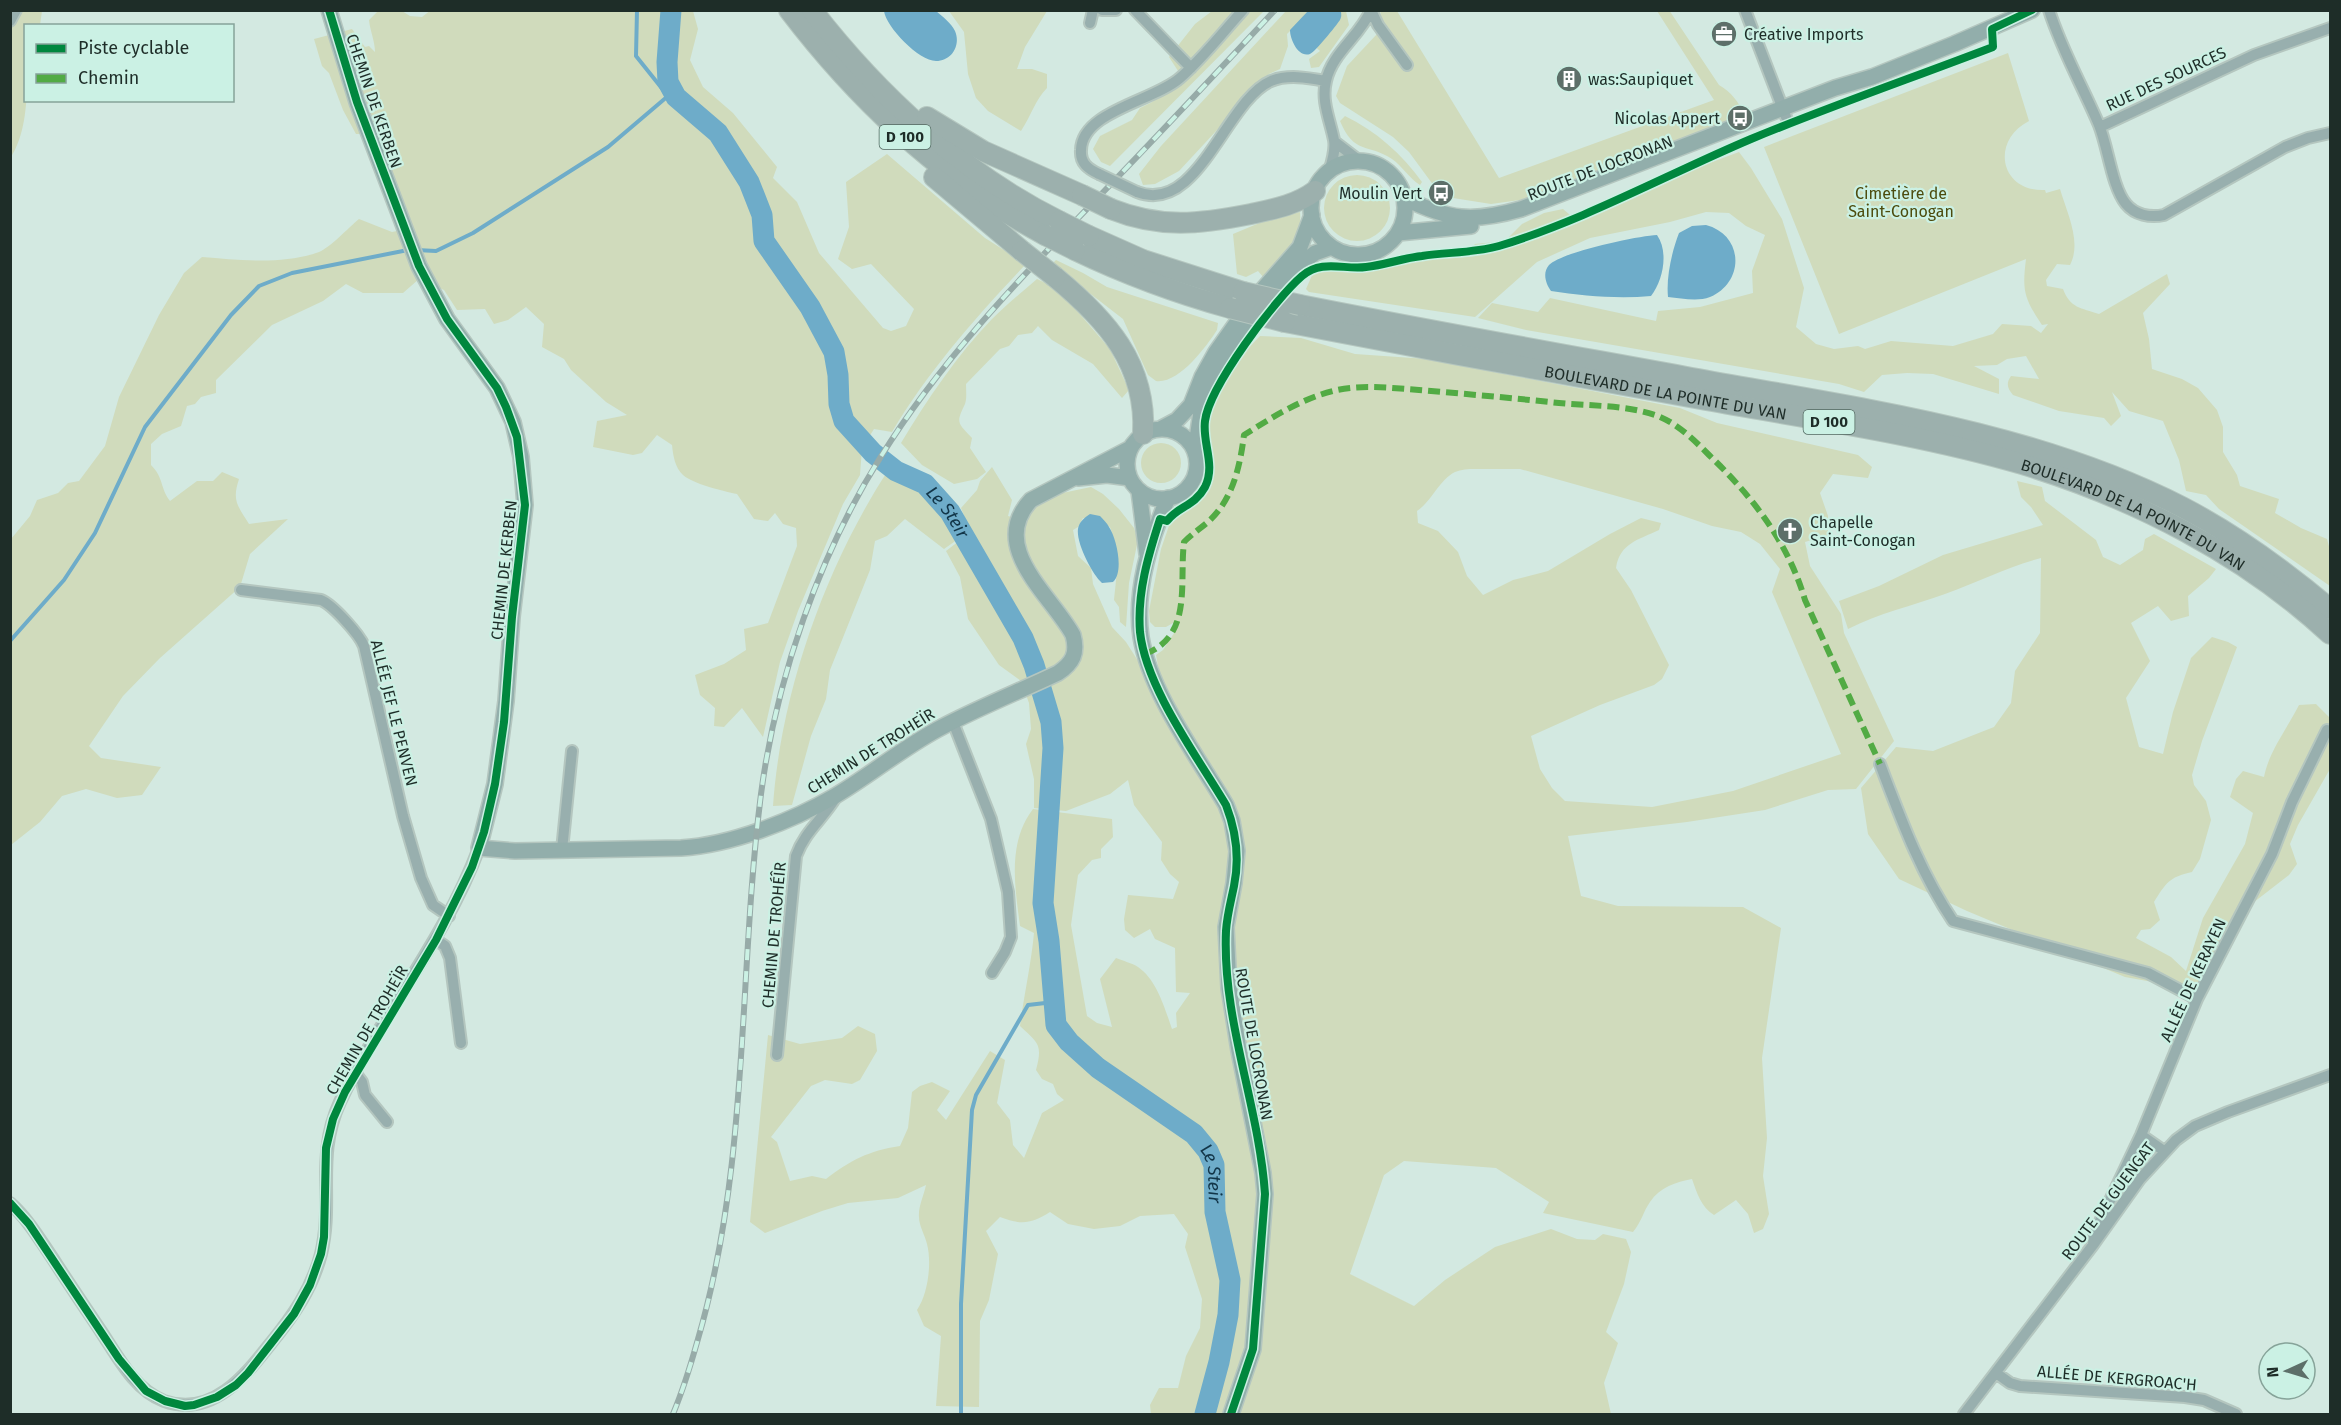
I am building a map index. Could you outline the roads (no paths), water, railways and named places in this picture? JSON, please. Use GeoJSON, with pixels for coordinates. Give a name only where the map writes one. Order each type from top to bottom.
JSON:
{"type":"FeatureCollection","features":[{"type":"Feature","properties":{"kind":"highway","name":"D 100"},"geometry":{"type":"LineString","coordinates":[[789,10],[819,50],[886,128],[933,176],[1094,312],[1122,350],[1141,391],[1143,434]]}},
{"type":"Feature","properties":{"kind":"highway","name":"D 100"},"geometry":{"type":"LineString","coordinates":[[812,10],[853,60],[909,116],[1052,228]]}},
{"type":"Feature","properties":{"kind":"highway","name":"D 100"},"geometry":{"type":"LineString","coordinates":[[819,50],[878,112],[937,164],[993,206],[1052,228]]}},
{"type":"Feature","properties":{"kind":"highway","name":"D 100"},"geometry":{"type":"LineString","coordinates":[[853,60],[951,133],[1001,159],[1112,209],[1142,220],[1193,224],[1281,207],[1300,201],[1315,191]]}},
{"type":"Feature","properties":{"kind":"highway","name":"BOULEVARD DE LA POINTE DU VAN"},"geometry":{"type":"LineString","coordinates":[[1052,228],[1089,236],[1143,260],[1243,292],[1300,305],[1454,336],[1565,354],[1878,413],[1959,430],[2067,459],[2144,489],[2184,508],[2269,560],[2331,609]]}},
{"type":"Feature","properties":{"kind":"highway","name":"BOULEVARD DE LA POINTE DU VAN"},"geometry":{"type":"LineString","coordinates":[[1052,228],[1074,250],[1136,277],[1184,295],[1285,322],[1858,428],[1948,446],[2019,464],[2093,488],[2189,533],[2240,563],[2298,605],[2331,634]]}},
{"type":"Feature","properties":{"kind":"street"},"geometry":{"type":"LineString","coordinates":[[10,21],[15,10]]}},
{"type":"Feature","properties":{"kind":"street","name":"CHEMIN DE KERBEN"},"geometry":{"type":"LineString","coordinates":[[329,10],[357,102],[419,266],[447,319],[497,388],[513,422],[521,457],[525,505],[512,617],[506,701],[495,784],[479,848]]}},
{"type":"Feature","properties":{"kind":"street"},"geometry":{"type":"LineString","coordinates":[[1090,23],[1094,10]]}},
{"type":"Feature","properties":{"kind":"street"},"geometry":{"type":"LineString","coordinates":[[1102,10],[1116,10]]}},
{"type":"Feature","properties":{"kind":"street"},"geometry":{"type":"LineString","coordinates":[[1135,10],[1191,68]]}},
{"type":"Feature","properties":{"kind":"street"},"geometry":{"type":"LineString","coordinates":[[1243,10],[1191,68],[1166,89],[1104,117],[1091,126],[1083,136],[1081,155],[1086,167],[1137,192],[1150,196],[1161,194],[1188,179],[1199,168],[1236,116],[1267,82],[1288,78],[1326,81]]}},
{"type":"Feature","properties":{"kind":"street"},"geometry":{"type":"LineString","coordinates":[[1371,10],[1378,25],[1407,65]]}},
{"type":"Feature","properties":{"kind":"street"},"geometry":{"type":"LineString","coordinates":[[1329,172],[1335,142],[1326,106],[1326,81],[1336,61],[1361,30],[1371,10]]}},
{"type":"Feature","properties":{"kind":"street"},"geometry":{"type":"LineString","coordinates":[[1745,10],[1785,113]]}},
{"type":"Feature","properties":{"kind":"street","name":"ROUTE DE LOCRONAN"},"geometry":{"type":"LineString","coordinates":[[1398,233],[1485,225],[1524,216],[1785,113],[1849,83],[1960,42],[2032,10]]}},
{"type":"Feature","properties":{"kind":"street","name":"RUE DES SOURCES"},"geometry":{"type":"LineString","coordinates":[[2049,10],[2067,57],[2100,127],[2254,55],[2331,28]]}},
{"type":"Feature","properties":{"kind":"street","name":"ROUTE DE LOCRONAN"},"geometry":{"type":"LineString","coordinates":[[1404,198],[1441,215],[1459,218],[1508,213],[1785,113]]}},
{"type":"Feature","properties":{"kind":"street"},"geometry":{"type":"LineString","coordinates":[[2100,127],[2125,202],[2138,213],[2157,216],[2186,204],[2285,147],[2308,138],[2331,133]]}},
{"type":"Feature","properties":{"kind":"street"},"geometry":{"type":"LineString","coordinates":[[1335,142],[1361,162]]}},
{"type":"Feature","properties":{"kind":"street"},"geometry":{"type":"LineString","coordinates":[[1361,162],[1372,164],[1390,174],[1397,182],[1404,198],[1403,222],[1398,233],[1388,245],[1369,254],[1344,253],[1332,247],[1322,238],[1312,215],[1315,191],[1329,172],[1339,166],[1361,162]]}},
{"type":"Feature","properties":{"kind":"street"},"geometry":{"type":"LineString","coordinates":[[1312,215],[1300,247],[1250,304],[1216,352],[1202,377],[1191,405],[1177,420],[1143,434],[1130,449],[1127,469],[1139,491],[1153,498],[1168,498],[1187,489],[1196,470],[1195,452],[1199,419],[1203,407],[1218,375],[1240,338],[1300,263],[1315,253],[1332,247]]}},
{"type":"Feature","properties":{"kind":"street"},"geometry":{"type":"LineString","coordinates":[[1162,428],[1180,434],[1188,440],[1195,452]]}},
{"type":"Feature","properties":{"kind":"street","name":"CHEMIN DE TROHEÏR"},"geometry":{"type":"LineString","coordinates":[[10,1203],[29,1224],[135,1380],[146,1391],[165,1401],[185,1406],[207,1401],[236,1385],[294,1314],[310,1285],[321,1254],[325,1226],[326,1148],[333,1119],[356,1074],[436,940],[479,848],[515,851],[681,848],[708,845],[774,825],[837,795],[897,754],[953,722],[1058,673],[1074,658],[1076,650],[1074,635],[1028,571],[1017,546],[1016,531],[1019,515],[1031,500],[1130,449]]}},
{"type":"Feature","properties":{"kind":"street","name":"CHEMIN DE TROHEÏR"},"geometry":{"type":"LineString","coordinates":[[1069,480],[1099,476],[1130,478]]}},
{"type":"Feature","properties":{"kind":"street","name":"ROUTE DE LOCRONAN"},"geometry":{"type":"LineString","coordinates":[[1139,491],[1147,557]]}},
{"type":"Feature","properties":{"kind":"street","name":"ROUTE DE LOCRONAN"},"geometry":{"type":"LineString","coordinates":[[1168,498],[1147,557],[1140,614],[1141,634],[1145,654],[1168,708],[1226,805],[1232,820],[1237,851],[1226,927],[1227,966],[1239,1051],[1265,1194],[1252,1349],[1231,1414]]}},
{"type":"Feature","properties":{"kind":"street","name":"ALLÉE JEF LE PENVEN"},"geometry":{"type":"LineString","coordinates":[[242,590],[321,600],[330,605],[360,637],[403,816],[421,878],[433,905],[449,915]]}},
{"type":"Feature","properties":{"kind":"street","name":"CHEMIN DE TROHEÏR"},"geometry":{"type":"LineString","coordinates":[[953,722],[991,819],[1008,892],[1011,937],[992,974]]}},
{"type":"Feature","properties":{"kind":"street","name":"ALLÉE DE KERAYEN"},"geometry":{"type":"LineString","coordinates":[[2093,1245],[2094,1234],[2141,1135],[2197,999],[2272,854],[2292,802],[2327,730]]}},
{"type":"Feature","properties":{"kind":"street"},"geometry":{"type":"LineString","coordinates":[[562,850],[572,751]]}},
{"type":"Feature","properties":{"kind":"street"},"geometry":{"type":"LineString","coordinates":[[1880,764],[1918,860],[1953,921],[2148,973],[2197,999]]}},
{"type":"Feature","properties":{"kind":"street","name":"CHEMIN DE TROHÉÎR"},"geometry":{"type":"LineString","coordinates":[[777,1055],[796,856],[804,836],[828,812],[837,795]]}},
{"type":"Feature","properties":{"kind":"street"},"geometry":{"type":"LineString","coordinates":[[436,940],[445,946],[450,958],[461,1043]]}},
{"type":"Feature","properties":{"kind":"street","name":"CHEMIN DE TROHEÏR"},"geometry":{"type":"LineString","coordinates":[[356,1074],[362,1082],[365,1095],[387,1122]]}},
{"type":"Feature","properties":{"kind":"street","name":"ROUTE DE GUENGAT"},"geometry":{"type":"LineString","coordinates":[[1964,1414],[2093,1245],[2140,1179],[2164,1151],[2176,1140],[2206,1121],[2331,1075]]}},
{"type":"Feature","properties":{"kind":"street"},"geometry":{"type":"LineString","coordinates":[[2141,1135],[2164,1151]]}},
{"type":"Feature","properties":{"kind":"street","name":"ALLÉE DE KERGROAC'H"},"geometry":{"type":"LineString","coordinates":[[1996,1373],[2010,1383],[2020,1386],[2184,1397],[2215,1404],[2236,1414]]}},
{"type":"Feature","properties":{"kind":"water"},"geometry":{"type":"Polygon","coordinates":[[[1341,10],[1341,16],[1321,44],[1310,54],[1306,54],[1298,51],[1291,38],[1290,30],[1308,11],[1341,10]]]}},
{"type":"Feature","properties":{"kind":"water"},"geometry":{"type":"Polygon","coordinates":[[[884,11],[936,11],[955,31],[957,42],[954,51],[942,60],[929,60],[904,42],[891,26],[884,11]]]}},
{"type":"Feature","properties":{"kind":"water"},"geometry":{"type":"Polygon","coordinates":[[[1706,225],[1719,230],[1728,238],[1733,248],[1734,270],[1729,281],[1710,297],[1689,299],[1668,297],[1670,264],[1679,233],[1692,226],[1706,225]]]}},
{"type":"Feature","properties":{"kind":"water"},"geometry":{"type":"Polygon","coordinates":[[[1657,235],[1664,258],[1659,283],[1651,296],[1613,297],[1575,294],[1551,291],[1548,285],[1547,268],[1557,260],[1600,246],[1657,235]]]}},
{"type":"Feature","properties":{"kind":"water"},"geometry":{"type":"Polygon","coordinates":[[[1090,514],[1102,518],[1115,539],[1119,563],[1113,582],[1102,583],[1098,579],[1082,550],[1078,535],[1079,524],[1090,514]]]}},
{"type":"Feature","properties":{"kind":"waterway","name":"Le Steir"},"geometry":{"type":"LineString","coordinates":[[637,10],[636,56],[668,96],[676,97]]}},
{"type":"Feature","properties":{"kind":"waterway","name":"Le Steir"},"geometry":{"type":"LineString","coordinates":[[671,10],[667,62],[668,82],[676,97],[718,133],[749,182],[762,215],[764,241],[810,307],[834,352],[839,404],[844,421],[873,453],[896,471],[925,484],[950,512],[1023,638],[1034,665],[1051,722],[1053,748],[1043,903],[1049,941],[1056,1025],[1069,1042],[1098,1068],[1194,1134],[1208,1151],[1214,1165],[1215,1212],[1230,1280],[1228,1315],[1219,1362],[1205,1414]]}},
{"type":"Feature","properties":{"kind":"waterway"},"geometry":{"type":"LineString","coordinates":[[416,250],[436,251],[473,233],[608,147],[668,96]]}},
{"type":"Feature","properties":{"kind":"waterway"},"geometry":{"type":"LineString","coordinates":[[10,641],[64,580],[95,533],[145,427],[231,315],[259,286],[292,273],[408,250]]}},
{"type":"Feature","properties":{"kind":"waterway","name":"Le Steir"},"geometry":{"type":"LineString","coordinates":[[961,1414],[961,1304],[972,1110],[976,1095],[1028,1005],[1054,1002]]}},
{"type":"Feature","properties":{"kind":"railway"},"geometry":{"type":"LineString","coordinates":[[673,1414],[698,1339],[715,1272],[727,1204],[735,1136],[754,862],[768,751],[789,663],[819,577],[838,535],[880,458],[931,384],[959,349],[1018,282],[1275,10]]}},
{"type":"Feature","properties":{"kind":"place","name":"Créative Imports"},"geometry":{"type":"Point","coordinates":[1724,34]}},
{"type":"Feature","properties":{"kind":"place","name":"was:Saupiquet"},"geometry":{"type":"Point","coordinates":[1569,79]}},
{"type":"Feature","properties":{"kind":"place","name":"Nicolas Appert"},"geometry":{"type":"Point","coordinates":[1740,118]}},
{"type":"Feature","properties":{"kind":"place","name":"Moulin Vert"},"geometry":{"type":"Point","coordinates":[1441,193]}},
{"type":"Feature","properties":{"kind":"place","name":"Chapelle Saint-Conogan"},"geometry":{"type":"Point","coordinates":[1790,531]}},
{"type":"Feature","properties":{"kind":"park label","name":"Cimetière de Saint-Conogan"},"geometry":{"type":"Point","coordinates":[1901,202]}}]}
